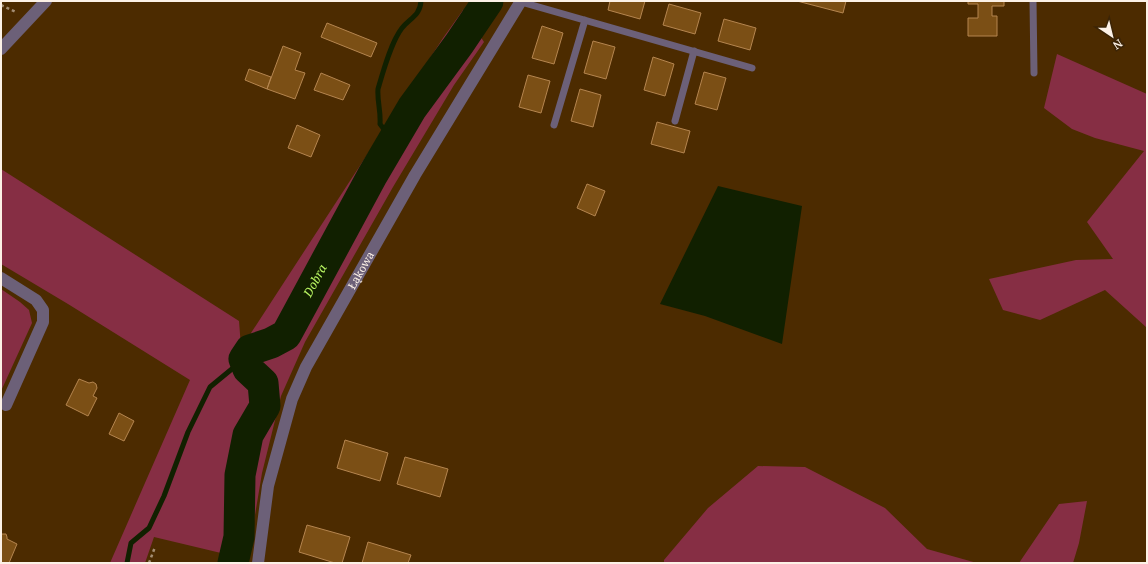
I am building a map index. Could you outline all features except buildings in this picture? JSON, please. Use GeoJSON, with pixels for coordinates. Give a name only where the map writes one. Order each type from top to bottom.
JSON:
{"type":"FeatureCollection","features":[{"type":"Feature","properties":{"kind":"street"},"geometry":{"type":"LineString","coordinates":[[1,49],[46,1]]}},
{"type":"Feature","properties":{"kind":"street","name":"Łąkowa"},"geometry":{"type":"LineString","coordinates":[[258,563],[268,486],[292,399],[306,367],[415,175],[521,1]]}},
{"type":"Feature","properties":{"kind":"street"},"geometry":{"type":"LineString","coordinates":[[1,278],[36,300],[44,310],[42,322],[6,405]]}},
{"type":"Feature","properties":{"kind":"lane"},"geometry":{"type":"LineString","coordinates":[[521,1],[752,68]]}},
{"type":"Feature","properties":{"kind":"lane"},"geometry":{"type":"LineString","coordinates":[[1033,1],[1034,73]]}},
{"type":"Feature","properties":{"kind":"lane"},"geometry":{"type":"LineString","coordinates":[[554,125],[585,20]]}},
{"type":"Feature","properties":{"kind":"lane"},"geometry":{"type":"LineString","coordinates":[[675,121],[694,51]]}},
{"type":"Feature","properties":{"kind":"path"},"geometry":{"type":"LineString","coordinates":[[149,563],[155,547]]}},
{"type":"Feature","properties":{"kind":"shaded area"},"geometry":{"type":"Polygon","coordinates":[[[463,10],[484,42],[454,85],[393,187],[305,342],[281,396],[262,473],[247,563],[219,563],[221,553],[154,537],[145,563],[110,563],[190,380],[1,264],[1,169],[239,321],[241,347],[238,371],[251,333],[443,38],[463,10]]]}},
{"type":"Feature","properties":{"kind":"shaded area"},"geometry":{"type":"Polygon","coordinates":[[[1057,54],[1147,94],[1146,327],[1105,290],[1040,320],[1003,310],[989,279],[1076,260],[1113,259],[1087,222],[1144,151],[1095,138],[1072,129],[1044,108],[1057,54]]]}},
{"type":"Feature","properties":{"kind":"shaded area"},"geometry":{"type":"Polygon","coordinates":[[[718,186],[802,206],[782,344],[705,316],[660,304],[718,186]]]}},
{"type":"Feature","properties":{"kind":"shaded area"},"geometry":{"type":"Polygon","coordinates":[[[1,289],[29,310],[32,323],[1,391],[1,289]]]}},
{"type":"Feature","properties":{"kind":"shaded area"},"geometry":{"type":"Polygon","coordinates":[[[758,466],[805,467],[885,508],[927,549],[977,563],[664,563],[664,560],[708,508],[758,466]]]}},
{"type":"Feature","properties":{"kind":"shaded area"},"geometry":{"type":"Polygon","coordinates":[[[1087,501],[1079,543],[1073,563],[1019,563],[1059,504],[1087,501]]]}},
{"type":"Feature","properties":{"kind":"waterway"},"geometry":{"type":"LineString","coordinates":[[393,141],[380,124],[378,89],[394,41],[402,28],[417,13],[421,1]]}},
{"type":"Feature","properties":{"kind":"waterway","name":"Dobra"},"geometry":{"type":"LineString","coordinates":[[233,563],[239,537],[240,475],[248,435],[265,406],[263,383],[248,369],[244,359],[250,350],[271,343],[286,335],[372,176],[412,108],[459,44],[488,1]]}},
{"type":"Feature","properties":{"kind":"waterway"},"geometry":{"type":"LineString","coordinates":[[127,563],[131,543],[149,528],[164,496],[188,432],[210,387],[244,359]]}}]}
